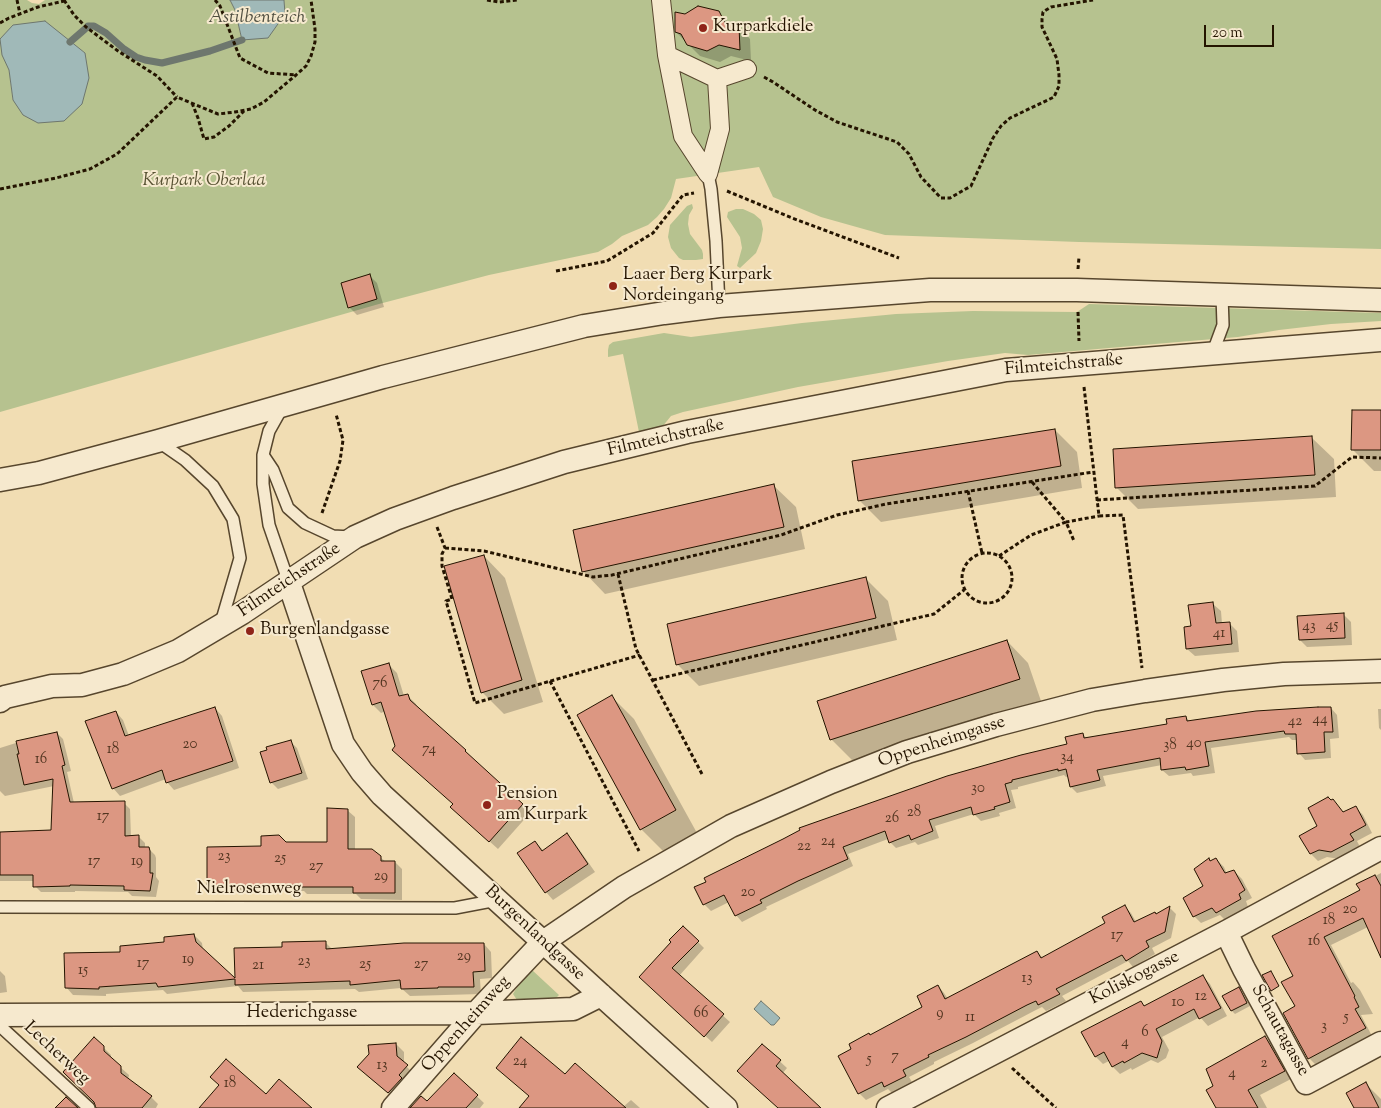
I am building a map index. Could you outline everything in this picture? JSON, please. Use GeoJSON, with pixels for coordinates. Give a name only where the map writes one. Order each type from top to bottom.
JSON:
{"type":"FeatureCollection","features":[{"type":"Feature","properties":{"kind":"street"},"geometry":{"type":"LineString","coordinates":[[661,0],[666,55],[683,136],[708,174]]}},
{"type":"Feature","properties":{"kind":"street"},"geometry":{"type":"LineString","coordinates":[[666,55],[717,78],[747,69]]}},
{"type":"Feature","properties":{"kind":"street"},"geometry":{"type":"LineString","coordinates":[[708,174],[720,129],[717,78]]}},
{"type":"Feature","properties":{"kind":"street"},"geometry":{"type":"LineString","coordinates":[[0,480],[39,473],[158,442],[284,404],[383,377],[584,326],[664,313],[719,306],[930,290],[1077,290],[1381,300]]}},
{"type":"Feature","properties":{"kind":"street","name":"Filmteichstraße"},"geometry":{"type":"LineString","coordinates":[[0,701],[5,697],[52,686],[82,685],[123,674],[178,651],[220,627],[355,537],[428,507],[564,462],[687,432],[1006,370],[1381,340]]}},
{"type":"Feature","properties":{"kind":"street","name":"Burgenlandgasse"},"geometry":{"type":"LineString","coordinates":[[288,583],[343,744],[362,772],[382,795],[726,1108]]}},
{"type":"Feature","properties":{"kind":"street","name":"Oppenheimgasse"},"geometry":{"type":"LineString","coordinates":[[543,942],[624,887],[730,826],[830,782],[907,752],[996,725],[1092,700],[1145,690],[1284,674],[1381,671]]}},
{"type":"Feature","properties":{"kind":"street","name":"Koliskogasse"},"geometry":{"type":"LineString","coordinates":[[888,1108],[1226,932],[1381,848]]}},
{"type":"Feature","properties":{"kind":"street","name":"Schautagasse"},"geometry":{"type":"LineString","coordinates":[[1226,932],[1306,1083],[1381,1043]]}},
{"type":"Feature","properties":{"kind":"street","name":"Oppenheimweg"},"geometry":{"type":"LineString","coordinates":[[393,1108],[476,1013],[543,942]]}},
{"type":"Feature","properties":{"kind":"street","name":"Hederichgasse"},"geometry":{"type":"LineString","coordinates":[[0,1015],[476,1013],[573,1009],[601,996]]}},
{"type":"Feature","properties":{"kind":"lane"},"geometry":{"type":"LineString","coordinates":[[708,174],[716,241],[719,306]]}},
{"type":"Feature","properties":{"kind":"lane"},"geometry":{"type":"LineString","coordinates":[[1213,352],[1223,325],[1222,295]]}},
{"type":"Feature","properties":{"kind":"lane"},"geometry":{"type":"LineString","coordinates":[[284,404],[269,431],[263,455],[263,484],[269,524],[288,583]]}},
{"type":"Feature","properties":{"kind":"lane"},"geometry":{"type":"LineString","coordinates":[[158,442],[185,460],[213,486],[233,519],[240,558],[220,627]]}},
{"type":"Feature","properties":{"kind":"lane"},"geometry":{"type":"LineString","coordinates":[[263,455],[273,470],[288,508],[305,523],[333,536],[355,537]]}},
{"type":"Feature","properties":{"kind":"lane","name":"Nielrosenweg"},"geometry":{"type":"LineString","coordinates":[[0,907],[455,908],[497,900]]}},
{"type":"Feature","properties":{"kind":"lane","name":"Lecherweg"},"geometry":{"type":"LineString","coordinates":[[0,1026],[89,1108]]}},
{"type":"Feature","properties":{"kind":"path"},"geometry":{"type":"LineString","coordinates":[[17,0],[20,14]]}},
{"type":"Feature","properties":{"kind":"path"},"geometry":{"type":"LineString","coordinates":[[0,23],[20,14],[64,0],[86,28],[157,76],[177,97],[218,114],[251,109],[264,102],[306,66],[315,42],[316,29],[311,0]]}},
{"type":"Feature","properties":{"kind":"path"},"geometry":{"type":"LineString","coordinates":[[215,0],[220,6],[240,58],[268,72],[296,75]]}},
{"type":"Feature","properties":{"kind":"path"},"geometry":{"type":"LineString","coordinates":[[487,0],[499,2],[517,0]]}},
{"type":"Feature","properties":{"kind":"path"},"geometry":{"type":"LineString","coordinates":[[747,69],[773,82],[815,110],[838,122],[897,142],[909,154],[921,177],[941,198],[950,198],[971,186],[993,138],[1001,126],[1010,118],[1054,97],[1059,86],[1059,75],[1056,59],[1042,27],[1043,12],[1051,7],[1093,0]]}},
{"type":"Feature","properties":{"kind":"path"},"geometry":{"type":"LineString","coordinates":[[0,189],[56,178],[90,168],[117,154],[177,97]]}},
{"type":"Feature","properties":{"kind":"path"},"geometry":{"type":"LineString","coordinates":[[192,103],[204,140],[214,137],[229,126],[244,110]]}},
{"type":"Feature","properties":{"kind":"path"},"geometry":{"type":"LineString","coordinates":[[1078,312],[1080,350]]}},
{"type":"Feature","properties":{"kind":"path"},"geometry":{"type":"LineString","coordinates":[[1083,385],[1099,516]]}},
{"type":"Feature","properties":{"kind":"path"},"geometry":{"type":"LineString","coordinates":[[320,519],[340,461],[343,440],[336,413]]}},
{"type":"Feature","properties":{"kind":"path"},"geometry":{"type":"LineString","coordinates":[[1096,500],[1315,486],[1352,457],[1381,458]]}},
{"type":"Feature","properties":{"kind":"path"},"geometry":{"type":"LineString","coordinates":[[445,548],[484,552],[593,577],[618,574],[781,535],[837,515],[886,504],[1093,472]]}},
{"type":"Feature","properties":{"kind":"path"},"geometry":{"type":"LineString","coordinates":[[1032,482],[1066,522],[1074,541]]}},
{"type":"Feature","properties":{"kind":"path"},"geometry":{"type":"LineString","coordinates":[[968,491],[982,553]]}},
{"type":"Feature","properties":{"kind":"path"},"geometry":{"type":"LineString","coordinates":[[999,556],[1032,535],[1066,522],[1099,516],[1123,515],[1145,690]]}},
{"type":"Feature","properties":{"kind":"path"},"geometry":{"type":"LineString","coordinates":[[438,529],[445,548],[442,554],[442,566],[452,599],[446,601],[475,703],[640,656]]}},
{"type":"Feature","properties":{"kind":"path"},"geometry":{"type":"LineString","coordinates":[[982,553],[991,553],[999,556],[1011,568],[1012,585],[1002,600],[985,604],[977,602],[964,590],[962,575],[964,567],[974,556],[982,553]]}},
{"type":"Feature","properties":{"kind":"path"},"geometry":{"type":"LineString","coordinates":[[618,574],[636,649],[703,776]]}},
{"type":"Feature","properties":{"kind":"path"},"geometry":{"type":"LineString","coordinates":[[653,680],[934,614],[964,590]]}},
{"type":"Feature","properties":{"kind":"path"},"geometry":{"type":"LineString","coordinates":[[550,682],[641,854]]}},
{"type":"Feature","properties":{"kind":"path"},"geometry":{"type":"LineString","coordinates":[[1007,1064],[1056,1108]]}},
{"type":"Feature","properties":{"kind":"green space","name":"Kurpark Oberlaa"},"geometry":{"type":"Polygon","coordinates":[[[0,0],[27,0],[39,4],[45,0],[230,0],[235,10],[242,40],[285,14],[284,0],[1381,0],[1381,249],[1079,242],[885,235],[821,217],[773,197],[759,167],[676,179],[671,198],[657,217],[648,225],[622,236],[598,252],[489,275],[379,304],[0,412],[0,0]],[[70,42],[9,69],[13,100],[85,53],[70,42]]]}},
{"type":"Feature","properties":{"kind":"green space"},"geometry":{"type":"Polygon","coordinates":[[[692,204],[693,208],[689,215],[688,224],[690,234],[702,250],[703,259],[683,260],[671,248],[668,237],[670,225],[687,206],[692,204]]]}},
{"type":"Feature","properties":{"kind":"green space"},"geometry":{"type":"Polygon","coordinates":[[[743,209],[754,214],[761,220],[763,229],[756,253],[740,268],[737,266],[742,248],[740,237],[727,217],[728,212],[743,209]]]}},
{"type":"Feature","properties":{"kind":"green space"},"geometry":{"type":"Polygon","coordinates":[[[1089,304],[1381,313],[1381,321],[1331,324],[1238,337],[1028,355],[1005,353],[948,361],[798,387],[683,412],[671,416],[662,427],[639,432],[623,354],[608,357],[609,345],[613,342],[664,333],[691,337],[802,323],[896,314],[973,311],[1077,312],[1089,304]]]}},
{"type":"Feature","properties":{"kind":"green space"},"geometry":{"type":"Polygon","coordinates":[[[532,970],[559,995],[553,1001],[517,1000],[513,994],[532,970]]]}},
{"type":"Feature","properties":{"kind":"water","name":"Astilbenteich"},"geometry":{"type":"Polygon","coordinates":[[[230,0],[284,0],[285,14],[268,38],[242,40],[235,10],[230,0]]]}},
{"type":"Feature","properties":{"kind":"water"},"geometry":{"type":"Polygon","coordinates":[[[45,21],[85,53],[89,78],[82,104],[64,121],[38,123],[23,115],[13,100],[9,70],[2,55],[0,39],[13,25],[45,21]]]}},
{"type":"Feature","properties":{"kind":"water"},"geometry":{"type":"Polygon","coordinates":[[[761,1001],[780,1018],[774,1025],[771,1025],[754,1009],[761,1001]]]}},
{"type":"Feature","properties":{"kind":"building"},"geometry":{"type":"Polygon","coordinates":[[[698,6],[719,11],[725,23],[739,26],[740,50],[719,45],[707,51],[687,45],[681,34],[675,32],[675,12],[685,14],[698,6]]]}},
{"type":"Feature","properties":{"kind":"building"},"geometry":{"type":"Polygon","coordinates":[[[370,274],[377,299],[348,308],[341,283],[370,274]]]}},
{"type":"Feature","properties":{"kind":"building"},"geometry":{"type":"Polygon","coordinates":[[[1352,410],[1381,410],[1381,450],[1351,450],[1352,410]]]}},
{"type":"Feature","properties":{"kind":"building"},"geometry":{"type":"Polygon","coordinates":[[[1055,429],[1061,466],[858,501],[852,461],[1055,429]]]}},
{"type":"Feature","properties":{"kind":"building"},"geometry":{"type":"Polygon","coordinates":[[[1312,436],[1315,475],[1115,488],[1113,449],[1312,436]]]}},
{"type":"Feature","properties":{"kind":"building"},"geometry":{"type":"Polygon","coordinates":[[[774,484],[784,527],[582,572],[573,530],[774,484]]]}},
{"type":"Feature","properties":{"kind":"building"},"geometry":{"type":"Polygon","coordinates":[[[484,555],[522,680],[481,693],[444,566],[484,555]]]}},
{"type":"Feature","properties":{"kind":"building"},"geometry":{"type":"Polygon","coordinates":[[[866,577],[876,618],[676,665],[667,624],[866,577]]]}},
{"type":"Feature","properties":{"kind":"building"},"geometry":{"type":"Polygon","coordinates":[[[1213,602],[1216,623],[1230,622],[1232,644],[1186,649],[1184,627],[1191,626],[1188,605],[1213,602]]]}},
{"type":"Feature","properties":{"kind":"building"},"geometry":{"type":"Polygon","coordinates":[[[1344,613],[1345,638],[1299,640],[1297,616],[1344,613]]]}},
{"type":"Feature","properties":{"kind":"building"},"geometry":{"type":"Polygon","coordinates":[[[1007,640],[1020,679],[830,740],[817,701],[1007,640]]]}},
{"type":"Feature","properties":{"kind":"building"},"geometry":{"type":"Polygon","coordinates":[[[389,663],[399,696],[408,694],[410,700],[523,804],[489,842],[450,807],[453,804],[392,750],[395,746],[381,702],[372,705],[361,671],[389,663]]]}},
{"type":"Feature","properties":{"kind":"building"},"geometry":{"type":"Polygon","coordinates":[[[612,695],[676,810],[640,830],[577,715],[612,695]]]}},
{"type":"Feature","properties":{"kind":"building"},"geometry":{"type":"Polygon","coordinates":[[[215,707],[233,761],[166,783],[162,770],[112,789],[85,721],[116,711],[125,736],[215,707]]]}},
{"type":"Feature","properties":{"kind":"building"},"geometry":{"type":"Polygon","coordinates":[[[1331,707],[1333,732],[1324,732],[1325,752],[1297,754],[1296,734],[1285,734],[1284,731],[1205,742],[1209,766],[1186,770],[1185,767],[1161,770],[1160,758],[1097,770],[1100,780],[1070,787],[1066,769],[1058,771],[1058,769],[1012,780],[1012,782],[1005,784],[1010,802],[994,807],[995,809],[973,815],[971,807],[929,820],[933,831],[911,840],[909,835],[889,843],[885,831],[843,847],[848,859],[760,900],[762,903],[735,916],[724,895],[703,905],[694,887],[706,882],[704,878],[783,839],[800,830],[799,828],[947,776],[1067,744],[1065,737],[1083,733],[1084,738],[1167,724],[1166,719],[1186,716],[1187,721],[1256,711],[1331,707]]]}},
{"type":"Feature","properties":{"kind":"building"},"geometry":{"type":"Polygon","coordinates":[[[57,732],[65,765],[62,766],[70,802],[125,801],[125,836],[139,835],[139,847],[149,847],[150,873],[153,873],[150,891],[124,890],[124,886],[70,885],[33,887],[33,875],[0,875],[0,832],[51,830],[53,779],[24,785],[16,741],[57,732]]]}},
{"type":"Feature","properties":{"kind":"building"},"geometry":{"type":"Polygon","coordinates":[[[291,740],[302,773],[270,783],[260,752],[267,750],[266,747],[291,740]]]}},
{"type":"Feature","properties":{"kind":"building"},"geometry":{"type":"Polygon","coordinates":[[[1328,797],[1331,800],[1333,799],[1343,812],[1356,806],[1366,825],[1350,834],[1354,840],[1331,852],[1319,850],[1310,854],[1299,836],[1317,826],[1308,808],[1328,797]]]}},
{"type":"Feature","properties":{"kind":"building"},"geometry":{"type":"Polygon","coordinates":[[[327,808],[348,809],[348,849],[372,849],[381,856],[381,861],[395,861],[395,893],[353,893],[353,887],[298,887],[298,885],[207,886],[207,847],[261,846],[261,836],[279,835],[286,842],[327,842],[327,808]]]}},
{"type":"Feature","properties":{"kind":"building"},"geometry":{"type":"Polygon","coordinates":[[[567,833],[588,864],[545,893],[517,853],[535,841],[542,851],[567,833]]]}},
{"type":"Feature","properties":{"kind":"building"},"geometry":{"type":"Polygon","coordinates":[[[1209,858],[1210,861],[1216,858],[1225,873],[1234,870],[1245,890],[1239,894],[1241,899],[1216,913],[1212,908],[1193,917],[1183,898],[1203,886],[1194,869],[1209,858]]]}},
{"type":"Feature","properties":{"kind":"building"},"geometry":{"type":"Polygon","coordinates":[[[1375,875],[1381,886],[1381,958],[1363,918],[1324,937],[1355,996],[1359,1007],[1355,1009],[1366,1028],[1308,1059],[1283,1013],[1295,1006],[1281,982],[1293,976],[1272,936],[1360,890],[1356,884],[1375,875]]]}},
{"type":"Feature","properties":{"kind":"building"},"geometry":{"type":"Polygon","coordinates":[[[1125,905],[1134,922],[1155,912],[1156,914],[1170,906],[1165,932],[1146,941],[1149,947],[1126,961],[1122,955],[1056,989],[1060,994],[1038,1005],[1036,1001],[1027,1005],[928,1055],[929,1057],[903,1070],[906,1076],[884,1087],[882,1082],[858,1094],[838,1056],[851,1049],[849,1044],[922,1007],[917,996],[938,985],[945,999],[1037,951],[1041,958],[1105,923],[1102,917],[1125,905]]]}},
{"type":"Feature","properties":{"kind":"building"},"geometry":{"type":"Polygon","coordinates":[[[683,926],[699,941],[672,968],[724,1014],[704,1037],[639,977],[683,926]]]}},
{"type":"Feature","properties":{"kind":"building"},"geometry":{"type":"Polygon","coordinates":[[[194,934],[196,942],[235,978],[234,948],[282,947],[282,942],[326,941],[326,949],[404,943],[484,943],[485,971],[473,972],[474,987],[401,989],[400,980],[350,985],[350,981],[235,985],[235,979],[158,987],[156,983],[99,987],[99,989],[65,988],[64,953],[120,952],[120,946],[164,942],[164,937],[194,934]]]}},
{"type":"Feature","properties":{"kind":"building"},"geometry":{"type":"Polygon","coordinates":[[[1271,971],[1279,986],[1271,991],[1262,975],[1271,971]]]}},
{"type":"Feature","properties":{"kind":"building"},"geometry":{"type":"Polygon","coordinates":[[[1203,975],[1221,1008],[1199,1019],[1194,1009],[1156,1029],[1162,1041],[1157,1058],[1142,1053],[1112,1067],[1104,1052],[1095,1057],[1081,1032],[1141,1001],[1144,1006],[1203,975]]]}},
{"type":"Feature","properties":{"kind":"building"},"geometry":{"type":"Polygon","coordinates":[[[1239,987],[1247,1003],[1231,1011],[1222,996],[1239,987]]]}},
{"type":"Feature","properties":{"kind":"building"},"geometry":{"type":"Polygon","coordinates":[[[1265,1036],[1285,1071],[1248,1090],[1258,1108],[1216,1108],[1206,1090],[1213,1086],[1206,1069],[1265,1036]]]}},
{"type":"Feature","properties":{"kind":"building"},"geometry":{"type":"Polygon","coordinates":[[[94,1037],[104,1046],[104,1051],[121,1066],[121,1073],[152,1096],[142,1108],[96,1108],[94,1102],[63,1072],[94,1037]]]}},
{"type":"Feature","properties":{"kind":"building"},"geometry":{"type":"Polygon","coordinates":[[[521,1037],[565,1074],[575,1063],[626,1108],[519,1108],[529,1096],[496,1068],[521,1037]]]}},
{"type":"Feature","properties":{"kind":"building"},"geometry":{"type":"Polygon","coordinates":[[[396,1043],[397,1056],[408,1065],[399,1075],[402,1078],[388,1093],[357,1067],[369,1054],[368,1045],[396,1043]]]}},
{"type":"Feature","properties":{"kind":"building"},"geometry":{"type":"Polygon","coordinates":[[[762,1044],[781,1060],[776,1066],[821,1108],[778,1108],[737,1071],[762,1044]]]}},
{"type":"Feature","properties":{"kind":"building"},"geometry":{"type":"Polygon","coordinates":[[[226,1059],[266,1094],[279,1079],[312,1108],[199,1108],[219,1085],[210,1077],[226,1059]]]}},
{"type":"Feature","properties":{"kind":"building"},"geometry":{"type":"Polygon","coordinates":[[[454,1073],[478,1095],[466,1108],[410,1108],[421,1096],[427,1101],[454,1073]]]}},
{"type":"Feature","properties":{"kind":"building"},"geometry":{"type":"Polygon","coordinates":[[[1366,1082],[1379,1108],[1354,1108],[1346,1093],[1366,1082]]]}},
{"type":"Feature","properties":{"kind":"building"},"geometry":{"type":"Polygon","coordinates":[[[66,1097],[78,1108],[55,1108],[66,1097]]]}},
{"type":"Feature","properties":{"kind":"waterway"},"geometry":{"type":"LineString","coordinates":[[88,26],[94,26],[106,33],[136,57],[162,63],[210,51],[242,40]]}},
{"type":"Feature","properties":{"kind":"waterway"},"geometry":{"type":"LineString","coordinates":[[70,42],[85,29]]}},
{"type":"Feature","properties":{"kind":"place","name":"Kurparkdiele"},"geometry":{"type":"Point","coordinates":[703,28]}},
{"type":"Feature","properties":{"kind":"place","name":"Laaer Berg Kurpark Nordeingang"},"geometry":{"type":"Point","coordinates":[613,286]}},
{"type":"Feature","properties":{"kind":"place","name":"Burgenlandgasse"},"geometry":{"type":"Point","coordinates":[250,631]}},
{"type":"Feature","properties":{"kind":"place","name":"Pension am Kurpark"},"geometry":{"type":"Point","coordinates":[487,805]}}]}
